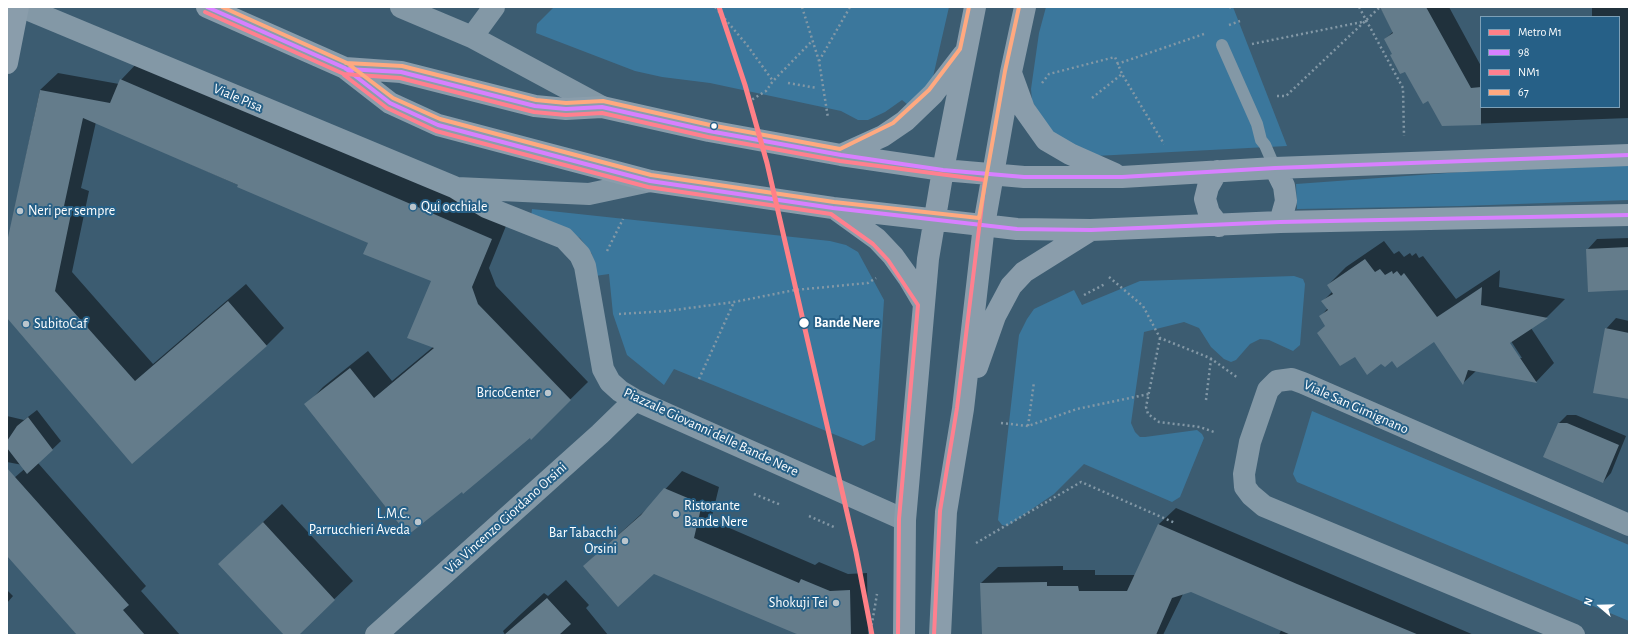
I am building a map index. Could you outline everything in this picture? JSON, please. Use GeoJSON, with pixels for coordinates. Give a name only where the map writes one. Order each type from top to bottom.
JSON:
{"type":"FeatureCollection","features":[{"type":"Feature","properties":{"kind":"main road"},"geometry":{"type":"LineString","coordinates":[[7,63],[18,7]]}},
{"type":"Feature","properties":{"kind":"main road"},"geometry":{"type":"LineString","coordinates":[[207,7],[345,68],[390,103],[438,125],[650,181],[833,208],[1018,229],[1091,230],[1219,226],[1280,222],[1629,216]]}},
{"type":"Feature","properties":{"kind":"main road"},"geometry":{"type":"LineString","coordinates":[[904,635],[905,520],[924,304],[934,220],[975,7]]}},
{"type":"Feature","properties":{"kind":"main road"},"geometry":{"type":"LineString","coordinates":[[940,635],[946,512],[963,409],[984,225],[1011,72],[1026,7]]}},
{"type":"Feature","properties":{"kind":"main road"},"geometry":{"type":"LineString","coordinates":[[841,155],[883,136],[905,121],[933,94],[966,52]]}},
{"type":"Feature","properties":{"kind":"main road"},"geometry":{"type":"LineString","coordinates":[[345,68],[401,72],[535,106],[566,109],[602,107],[709,131],[841,155],[944,170],[992,175],[1040,178],[1122,177],[1275,168],[1629,155]]}},
{"type":"Feature","properties":{"kind":"main road"},"geometry":{"type":"LineString","coordinates":[[1011,72],[1024,109],[1046,140],[1070,154],[1122,177]]}},
{"type":"Feature","properties":{"kind":"main road"},"geometry":{"type":"LineString","coordinates":[[1275,168],[1284,186],[1286,201],[1280,222]]}},
{"type":"Feature","properties":{"kind":"main road"},"geometry":{"type":"LineString","coordinates":[[1218,172],[1208,187],[1205,199],[1209,213],[1219,226]]}},
{"type":"Feature","properties":{"kind":"main road"},"geometry":{"type":"LineString","coordinates":[[833,208],[877,239],[893,256],[908,277],[924,304]]}},
{"type":"Feature","properties":{"kind":"main road"},"geometry":{"type":"LineString","coordinates":[[963,409],[995,316],[1011,286],[1024,272],[1091,230]]}},
{"type":"Feature","properties":{"kind":"street","name":"Viale Pisa"},"geometry":{"type":"LineString","coordinates":[[22,7],[454,188]]}},
{"type":"Feature","properties":{"kind":"street"},"geometry":{"type":"LineString","coordinates":[[401,7],[472,37],[602,107]]}},
{"type":"Feature","properties":{"kind":"street"},"geometry":{"type":"LineString","coordinates":[[472,37],[494,7]]}},
{"type":"Feature","properties":{"kind":"street"},"geometry":{"type":"LineString","coordinates":[[454,188],[589,194],[650,181]]}},
{"type":"Feature","properties":{"kind":"street","name":"Piazzale Giovanni delle Bande Nere"},"geometry":{"type":"LineString","coordinates":[[454,188],[486,207],[564,238],[580,255],[585,266],[603,368],[610,382],[620,391],[635,400],[905,520]]}},
{"type":"Feature","properties":{"kind":"street","name":"Viale San Gimignano"},"geometry":{"type":"LineString","coordinates":[[1574,635],[1549,630],[1264,506],[1251,495],[1245,486],[1244,474],[1250,442],[1268,390],[1277,381],[1292,379],[1629,525]]}},
{"type":"Feature","properties":{"kind":"street","name":"Via Vincenzo Giordano Orsini"},"geometry":{"type":"LineString","coordinates":[[376,635],[600,434],[635,400]]}},
{"type":"Feature","properties":{"kind":"lane"},"geometry":{"type":"LineString","coordinates":[[1222,45],[1257,124],[1261,140],[1265,145],[1275,168]]}},
{"type":"Feature","properties":{"kind":"path"},"geometry":{"type":"LineString","coordinates":[[714,7],[747,45],[773,81]]}},
{"type":"Feature","properties":{"kind":"path"},"geometry":{"type":"LineString","coordinates":[[802,7],[818,62],[828,118]]}},
{"type":"Feature","properties":{"kind":"path"},"geometry":{"type":"LineString","coordinates":[[818,62],[850,7]]}},
{"type":"Feature","properties":{"kind":"path"},"geometry":{"type":"LineString","coordinates":[[1359,7],[1403,88],[1404,136]]}},
{"type":"Feature","properties":{"kind":"path"},"geometry":{"type":"LineString","coordinates":[[1278,96],[1286,96],[1367,21],[1380,7]]}},
{"type":"Feature","properties":{"kind":"path"},"geometry":{"type":"LineString","coordinates":[[1226,26],[1240,21]]}},
{"type":"Feature","properties":{"kind":"path"},"geometry":{"type":"LineString","coordinates":[[1252,44],[1367,21]]}},
{"type":"Feature","properties":{"kind":"path"},"geometry":{"type":"LineString","coordinates":[[1117,64],[1211,31]]}},
{"type":"Feature","properties":{"kind":"path"},"geometry":{"type":"LineString","coordinates":[[748,102],[766,91],[773,81],[813,41]]}},
{"type":"Feature","properties":{"kind":"path"},"geometry":{"type":"LineString","coordinates":[[1041,85],[1049,74],[1115,57],[1122,74],[1164,144]]}},
{"type":"Feature","properties":{"kind":"path"},"geometry":{"type":"LineString","coordinates":[[1092,98],[1122,74]]}},
{"type":"Feature","properties":{"kind":"path"},"geometry":{"type":"LineString","coordinates":[[788,83],[817,88]]}},
{"type":"Feature","properties":{"kind":"path"},"geometry":{"type":"LineString","coordinates":[[606,256],[623,219]]}},
{"type":"Feature","properties":{"kind":"path"},"geometry":{"type":"LineString","coordinates":[[613,314],[667,311],[734,302],[795,290],[868,284],[876,278],[878,272]]}},
{"type":"Feature","properties":{"kind":"path"},"geometry":{"type":"LineString","coordinates":[[1109,277],[1142,306],[1160,338],[1211,359],[1238,378]]}},
{"type":"Feature","properties":{"kind":"path"},"geometry":{"type":"LineString","coordinates":[[1084,295],[1105,284]]}},
{"type":"Feature","properties":{"kind":"path"},"geometry":{"type":"LineString","coordinates":[[699,379],[734,302]]}},
{"type":"Feature","properties":{"kind":"path"},"geometry":{"type":"LineString","coordinates":[[1160,338],[1146,408],[1148,414],[1165,423],[1200,427],[1214,432]]}},
{"type":"Feature","properties":{"kind":"path"},"geometry":{"type":"LineString","coordinates":[[1206,400],[1211,359]]}},
{"type":"Feature","properties":{"kind":"path"},"geometry":{"type":"LineString","coordinates":[[1028,426],[1034,382]]}},
{"type":"Feature","properties":{"kind":"path"},"geometry":{"type":"LineString","coordinates":[[1001,423],[1028,426],[1077,409],[1149,394]]}},
{"type":"Feature","properties":{"kind":"path"},"geometry":{"type":"LineString","coordinates":[[976,543],[1081,482],[1175,523]]}},
{"type":"Feature","properties":{"kind":"path"},"geometry":{"type":"LineString","coordinates":[[754,494],[781,505]]}},
{"type":"Feature","properties":{"kind":"path"},"geometry":{"type":"LineString","coordinates":[[809,516],[836,528]]}},
{"type":"Feature","properties":{"kind":"shaded area"},"geometry":{"type":"Polygon","coordinates":[[[554,7],[949,7],[930,90],[913,109],[902,100],[885,112],[868,120],[858,120],[841,111],[710,83],[662,77],[635,71],[536,33],[537,24],[554,7]]]}},
{"type":"Feature","properties":{"kind":"shaded area"},"geometry":{"type":"Polygon","coordinates":[[[1046,7],[1233,7],[1287,146],[1095,156],[1055,142],[1032,101],[1031,89],[1039,33],[1046,7]]]}},
{"type":"Feature","properties":{"kind":"shaded area"},"geometry":{"type":"Polygon","coordinates":[[[1629,165],[1629,200],[1462,206],[1297,209],[1296,184],[1461,172],[1629,165]]]}},
{"type":"Feature","properties":{"kind":"shaded area"},"geometry":{"type":"Polygon","coordinates":[[[532,209],[830,241],[846,245],[858,252],[884,300],[875,440],[863,446],[674,369],[664,385],[627,355],[613,314],[609,274],[595,276],[592,254],[580,238],[556,226],[531,217],[532,209]]]}},
{"type":"Feature","properties":{"kind":"shaded area"},"geometry":{"type":"Polygon","coordinates":[[[1294,276],[1303,279],[1305,284],[1300,345],[1293,351],[1269,340],[1260,339],[1250,344],[1236,360],[1231,362],[1224,359],[1211,347],[1199,328],[1184,322],[1144,332],[1131,423],[1135,432],[1140,437],[1145,437],[1197,430],[1204,438],[1180,497],[1172,502],[1084,464],[1054,494],[1007,526],[1002,525],[998,520],[1019,335],[1034,309],[1074,290],[1082,305],[1140,281],[1294,276]]]}},
{"type":"Feature","properties":{"kind":"shaded area"},"geometry":{"type":"Polygon","coordinates":[[[1312,411],[1629,545],[1629,621],[1297,482],[1293,474],[1312,411]]]}},
{"type":"Feature","properties":{"kind":"building"},"geometry":{"type":"Polygon","coordinates":[[[1380,7],[1426,7],[1471,88],[1480,87],[1481,125],[1442,126],[1428,101],[1423,104],[1405,72],[1400,74],[1384,39],[1393,33],[1380,7]]]}},
{"type":"Feature","properties":{"kind":"building"},"geometry":{"type":"Polygon","coordinates":[[[120,79],[492,239],[472,287],[478,304],[571,400],[531,440],[530,438],[463,494],[462,492],[408,535],[304,404],[350,368],[374,398],[434,348],[407,338],[431,281],[363,254],[368,243],[237,187],[238,185],[83,118],[64,206],[72,209],[55,291],[135,381],[228,301],[267,346],[132,464],[7,318],[7,242],[40,90],[110,103],[120,79]]]}},
{"type":"Feature","properties":{"kind":"building"},"geometry":{"type":"Polygon","coordinates":[[[1629,247],[1629,290],[1588,292],[1586,249],[1629,247]]]}},
{"type":"Feature","properties":{"kind":"building"},"geometry":{"type":"Polygon","coordinates":[[[1365,259],[1375,272],[1380,269],[1385,275],[1392,271],[1393,274],[1397,271],[1401,276],[1404,273],[1437,317],[1482,287],[1481,305],[1548,318],[1510,343],[1537,383],[1468,370],[1463,385],[1434,342],[1397,368],[1392,361],[1385,367],[1381,364],[1367,375],[1355,357],[1340,366],[1317,333],[1325,326],[1319,316],[1328,310],[1321,301],[1333,294],[1327,285],[1365,259]]]}},
{"type":"Feature","properties":{"kind":"building"},"geometry":{"type":"Polygon","coordinates":[[[1605,328],[1629,333],[1629,399],[1593,393],[1605,328]]]}},
{"type":"Feature","properties":{"kind":"building"},"geometry":{"type":"Polygon","coordinates":[[[28,417],[53,450],[27,474],[7,448],[7,441],[17,426],[28,417]]]}},
{"type":"Feature","properties":{"kind":"building"},"geometry":{"type":"Polygon","coordinates":[[[1558,423],[1567,423],[1619,445],[1603,483],[1543,457],[1558,423]]]}},
{"type":"Feature","properties":{"kind":"building"},"geometry":{"type":"Polygon","coordinates":[[[7,468],[129,605],[123,610],[145,635],[77,635],[7,556],[7,468]]]}},
{"type":"Feature","properties":{"kind":"building"},"geometry":{"type":"Polygon","coordinates":[[[664,488],[702,504],[694,538],[799,583],[801,579],[830,591],[850,590],[851,635],[799,635],[654,574],[618,607],[583,566],[641,515],[664,488]]]}},
{"type":"Feature","properties":{"kind":"building"},"geometry":{"type":"Polygon","coordinates":[[[263,522],[335,600],[299,635],[284,635],[218,564],[263,522]]]}},
{"type":"Feature","properties":{"kind":"building"},"geometry":{"type":"Polygon","coordinates":[[[1158,524],[1419,635],[1291,635],[1191,592],[1172,598],[1156,635],[982,634],[980,583],[1047,582],[1047,586],[1078,586],[1079,591],[1127,591],[1158,524]]]}},
{"type":"Feature","properties":{"kind":"building"},"geometry":{"type":"Polygon","coordinates":[[[547,598],[571,624],[559,635],[504,635],[547,598]]]}},
{"type":"Feature","properties":{"kind":"metro line","name":"M1"},"geometry":{"type":"LineString","coordinates":[[719,7],[745,85],[767,163],[856,552],[872,635]]}},
{"type":"Feature","properties":{"kind":"transit line","name":"98"},"geometry":{"type":"LineString","coordinates":[[207,7],[345,68],[390,103],[438,125],[650,181],[833,208],[1017,229],[1091,230],[1280,222],[1629,215]]}},
{"type":"Feature","properties":{"kind":"transit line","name":"67"},"geometry":{"type":"LineString","coordinates":[[222,7],[347,63],[393,98],[440,119],[651,175],[834,202],[979,218],[1005,71],[1019,7]]}},
{"type":"Feature","properties":{"kind":"transit line","name":"67"},"geometry":{"type":"LineString","coordinates":[[346,63],[402,66],[536,100],[566,103],[603,101],[710,125],[840,149],[893,123],[929,90],[960,49],[969,7]]}},
{"type":"Feature","properties":{"kind":"transit line","name":"NM1"},"geometry":{"type":"LineString","coordinates":[[205,12],[344,74],[400,78],[534,112],[566,115],[602,113],[708,137],[840,161],[985,180],[957,408],[940,511],[934,635]]}},
{"type":"Feature","properties":{"kind":"transit line","name":"98"},"geometry":{"type":"LineString","coordinates":[[346,69],[401,72],[535,106],[566,109],[602,107],[709,131],[841,155],[943,170],[1024,177],[1122,177],[1275,168],[1629,155]]}},
{"type":"Feature","properties":{"kind":"transit line","name":"NM1"},"geometry":{"type":"LineString","coordinates":[[344,75],[387,108],[436,131],[648,187],[831,214],[873,244],[888,260],[918,305],[899,519],[898,635]]}},
{"type":"Feature","properties":{"kind":"place","name":"Qui occhiale"},"geometry":{"type":"Point","coordinates":[413,207]}},
{"type":"Feature","properties":{"kind":"place","name":"Neri per sempre"},"geometry":{"type":"Point","coordinates":[20,211]}},
{"type":"Feature","properties":{"kind":"place","name":"Bande Nere"},"geometry":{"type":"Point","coordinates":[804,323]}},
{"type":"Feature","properties":{"kind":"place","name":"SubitoCaf"},"geometry":{"type":"Point","coordinates":[26,324]}},
{"type":"Feature","properties":{"kind":"place","name":"BricoCenter"},"geometry":{"type":"Point","coordinates":[548,393]}},
{"type":"Feature","properties":{"kind":"place","name":"Ristorante Bande Nere"},"geometry":{"type":"Point","coordinates":[676,514]}},
{"type":"Feature","properties":{"kind":"place","name":"L.M.C. Parrucchieri Aveda"},"geometry":{"type":"Point","coordinates":[418,522]}},
{"type":"Feature","properties":{"kind":"place","name":"Bar Tabacchi Orsini"},"geometry":{"type":"Point","coordinates":[625,541]}},
{"type":"Feature","properties":{"kind":"place","name":"Shokuji Tei"},"geometry":{"type":"Point","coordinates":[836,603]}}]}
